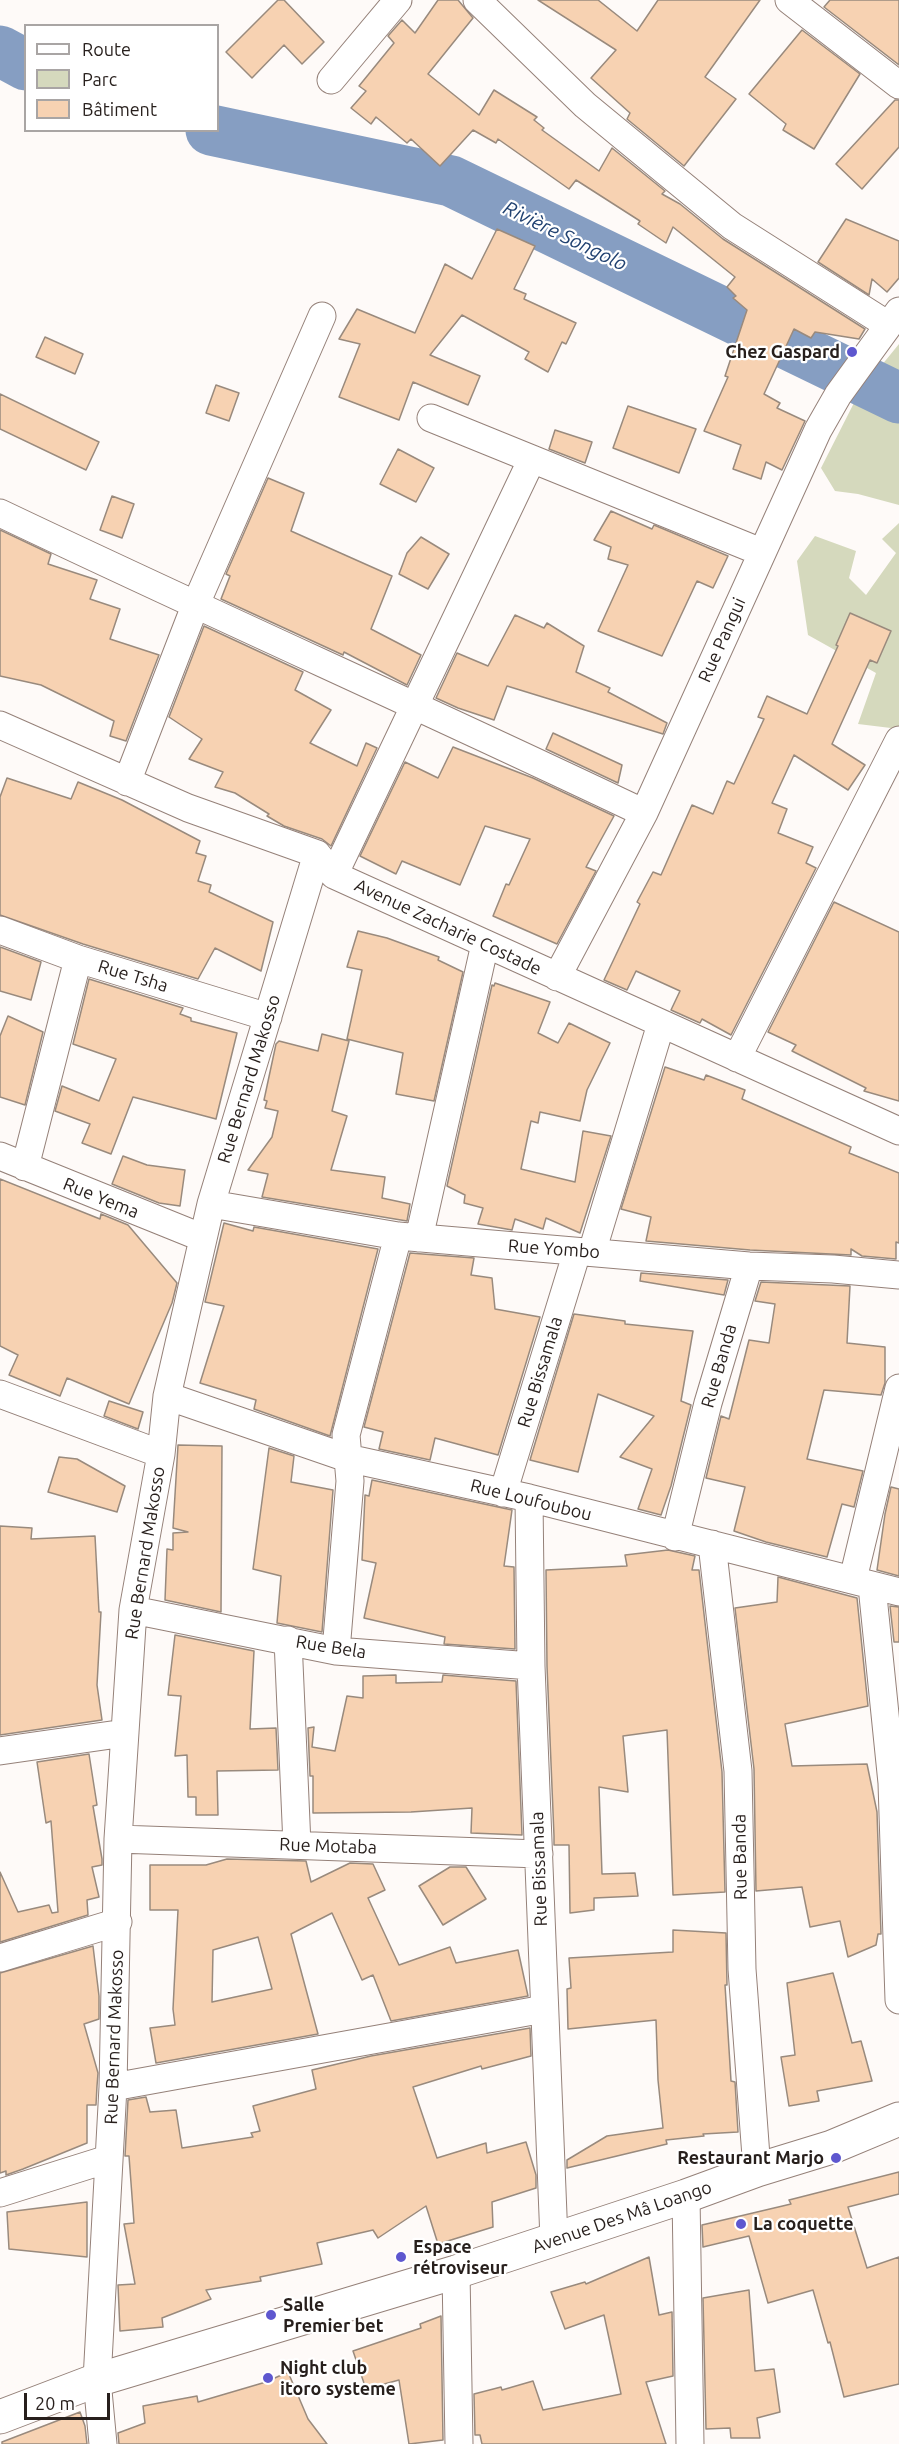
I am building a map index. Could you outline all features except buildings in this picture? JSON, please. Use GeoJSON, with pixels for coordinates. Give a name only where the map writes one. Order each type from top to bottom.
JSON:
{"type":"FeatureCollection","features":[{"type":"Feature","properties":{"kind":"main road","name":"Avenue Des Mâ Loango"},"geometry":{"type":"LineString","coordinates":[[0,2417],[97,2380],[456,2272],[554,2240],[832,2147],[899,2120]]}},
{"type":"Feature","properties":{"kind":"street"},"geometry":{"type":"LineString","coordinates":[[331,80],[398,0]]}},
{"type":"Feature","properties":{"kind":"street"},"geometry":{"type":"LineString","coordinates":[[477,0],[585,105],[732,226],[893,318]]}},
{"type":"Feature","properties":{"kind":"street"},"geometry":{"type":"LineString","coordinates":[[789,0],[899,85]]}},
{"type":"Feature","properties":{"kind":"street"},"geometry":{"type":"LineString","coordinates":[[127,782],[195,606],[322,316]]}},
{"type":"Feature","properties":{"kind":"street","name":"Rue Pangui"},"geometry":{"type":"LineString","coordinates":[[557,977],[644,813],[818,430],[838,395],[893,318]]}},
{"type":"Feature","properties":{"kind":"street"},"geometry":{"type":"LineString","coordinates":[[431,418],[761,552]]}},
{"type":"Feature","properties":{"kind":"street","name":"Rue Bernard Makosso"},"geometry":{"type":"LineString","coordinates":[[103,2444],[97,2380],[113,2087],[118,1839],[133,1610],[160,1454],[167,1396],[210,1204],[268,1017],[326,864],[414,705],[532,459]]}},
{"type":"Feature","properties":{"kind":"street"},"geometry":{"type":"LineString","coordinates":[[0,513],[195,606],[644,813]]}},
{"type":"Feature","properties":{"kind":"street","name":"Avenue Zacharie Costade"},"geometry":{"type":"LineString","coordinates":[[0,725],[127,782],[326,864],[485,944],[899,1131]]}},
{"type":"Feature","properties":{"kind":"street"},"geometry":{"type":"LineString","coordinates":[[736,1058],[899,740]]}},
{"type":"Feature","properties":{"kind":"street","name":"Rue Tsha"},"geometry":{"type":"LineString","coordinates":[[0,930],[78,959],[268,1017]]}},
{"type":"Feature","properties":{"kind":"street"},"geometry":{"type":"LineString","coordinates":[[336,1651],[350,1481],[346,1435],[409,1237],[485,944]]}},
{"type":"Feature","properties":{"kind":"street"},"geometry":{"type":"LineString","coordinates":[[25,1167],[78,959]]}},
{"type":"Feature","properties":{"kind":"street","name":"Rue Bissamala"},"geometry":{"type":"LineString","coordinates":[[554,2240],[531,1666],[516,1495],[584,1252],[661,1024]]}},
{"type":"Feature","properties":{"kind":"street","name":"Rue Yema"},"geometry":{"type":"LineString","coordinates":[[0,1156],[202,1238]]}},
{"type":"Feature","properties":{"kind":"street","name":"Rue Yombo"},"geometry":{"type":"LineString","coordinates":[[210,1204],[409,1237],[749,1266],[833,1269],[899,1275]]}},
{"type":"Feature","properties":{"kind":"street","name":"Rue Banda"},"geometry":{"type":"LineString","coordinates":[[675,1537],[708,1403],[749,1266]]}},
{"type":"Feature","properties":{"kind":"street"},"geometry":{"type":"LineString","coordinates":[[0,1394],[160,1454]]}},
{"type":"Feature","properties":{"kind":"street","name":"Rue Loufoubou"},"geometry":{"type":"LineString","coordinates":[[167,1396],[347,1458],[516,1495],[899,1592]]}},
{"type":"Feature","properties":{"kind":"street"},"geometry":{"type":"LineString","coordinates":[[898,1396],[863,1582],[896,1782],[899,2000]]}},
{"type":"Feature","properties":{"kind":"street","name":"Rue Banda"},"geometry":{"type":"LineString","coordinates":[[712,1544],[738,1771],[742,1969],[758,2170]]}},
{"type":"Feature","properties":{"kind":"street","name":"Rue Bela"},"geometry":{"type":"LineString","coordinates":[[133,1610],[336,1651],[531,1666]]}},
{"type":"Feature","properties":{"kind":"street"},"geometry":{"type":"LineString","coordinates":[[288,1640],[297,1845]]}},
{"type":"Feature","properties":{"kind":"street"},"geometry":{"type":"LineString","coordinates":[[0,1750],[125,1733]]}},
{"type":"Feature","properties":{"kind":"street","name":"Rue Motaba"},"geometry":{"type":"LineString","coordinates":[[118,1839],[539,1854]]}},
{"type":"Feature","properties":{"kind":"street"},"geometry":{"type":"LineString","coordinates":[[0,1958],[118,1922]]}},
{"type":"Feature","properties":{"kind":"street"},"geometry":{"type":"LineString","coordinates":[[113,2087],[544,2009]]}},
{"type":"Feature","properties":{"kind":"street"},"geometry":{"type":"LineString","coordinates":[[0,2193],[108,2159]]}},
{"type":"Feature","properties":{"kind":"street"},"geometry":{"type":"LineString","coordinates":[[686,2196],[690,2444]]}},
{"type":"Feature","properties":{"kind":"street"},"geometry":{"type":"LineString","coordinates":[[456,2272],[459,2444]]}},
{"type":"Feature","properties":{"kind":"green space"},"geometry":{"type":"Polygon","coordinates":[[[899,344],[899,505],[858,494],[835,491],[821,468],[859,393],[899,344]]]}},
{"type":"Feature","properties":{"kind":"green space"},"geometry":{"type":"Polygon","coordinates":[[[899,523],[899,729],[858,724],[876,673],[808,635],[797,561],[815,536],[856,551],[849,578],[866,595],[896,553],[882,539],[899,523]]]}},
{"type":"Feature","properties":{"kind":"waterway","name":"Rivière Songolo"},"geometry":{"type":"LineString","coordinates":[[0,51],[24,64]]}},
{"type":"Feature","properties":{"kind":"waterway","name":"Rivière Songolo"},"geometry":{"type":"LineString","coordinates":[[219,132],[451,181],[899,398]]}},
{"type":"Feature","properties":{"kind":"place","name":"Chez Gaspard"},"geometry":{"type":"Point","coordinates":[852,352]}},
{"type":"Feature","properties":{"kind":"place","name":"Restaurant Marjo"},"geometry":{"type":"Point","coordinates":[836,2158]}},
{"type":"Feature","properties":{"kind":"place","name":"La coquette"},"geometry":{"type":"Point","coordinates":[741,2224]}},
{"type":"Feature","properties":{"kind":"place","name":"Espace rétroviseur"},"geometry":{"type":"Point","coordinates":[401,2257]}},
{"type":"Feature","properties":{"kind":"place","name":"Salle Premier bet"},"geometry":{"type":"Point","coordinates":[271,2315]}},
{"type":"Feature","properties":{"kind":"place","name":"Night club itoro systeme"},"geometry":{"type":"Point","coordinates":[268,2378]}}]}
